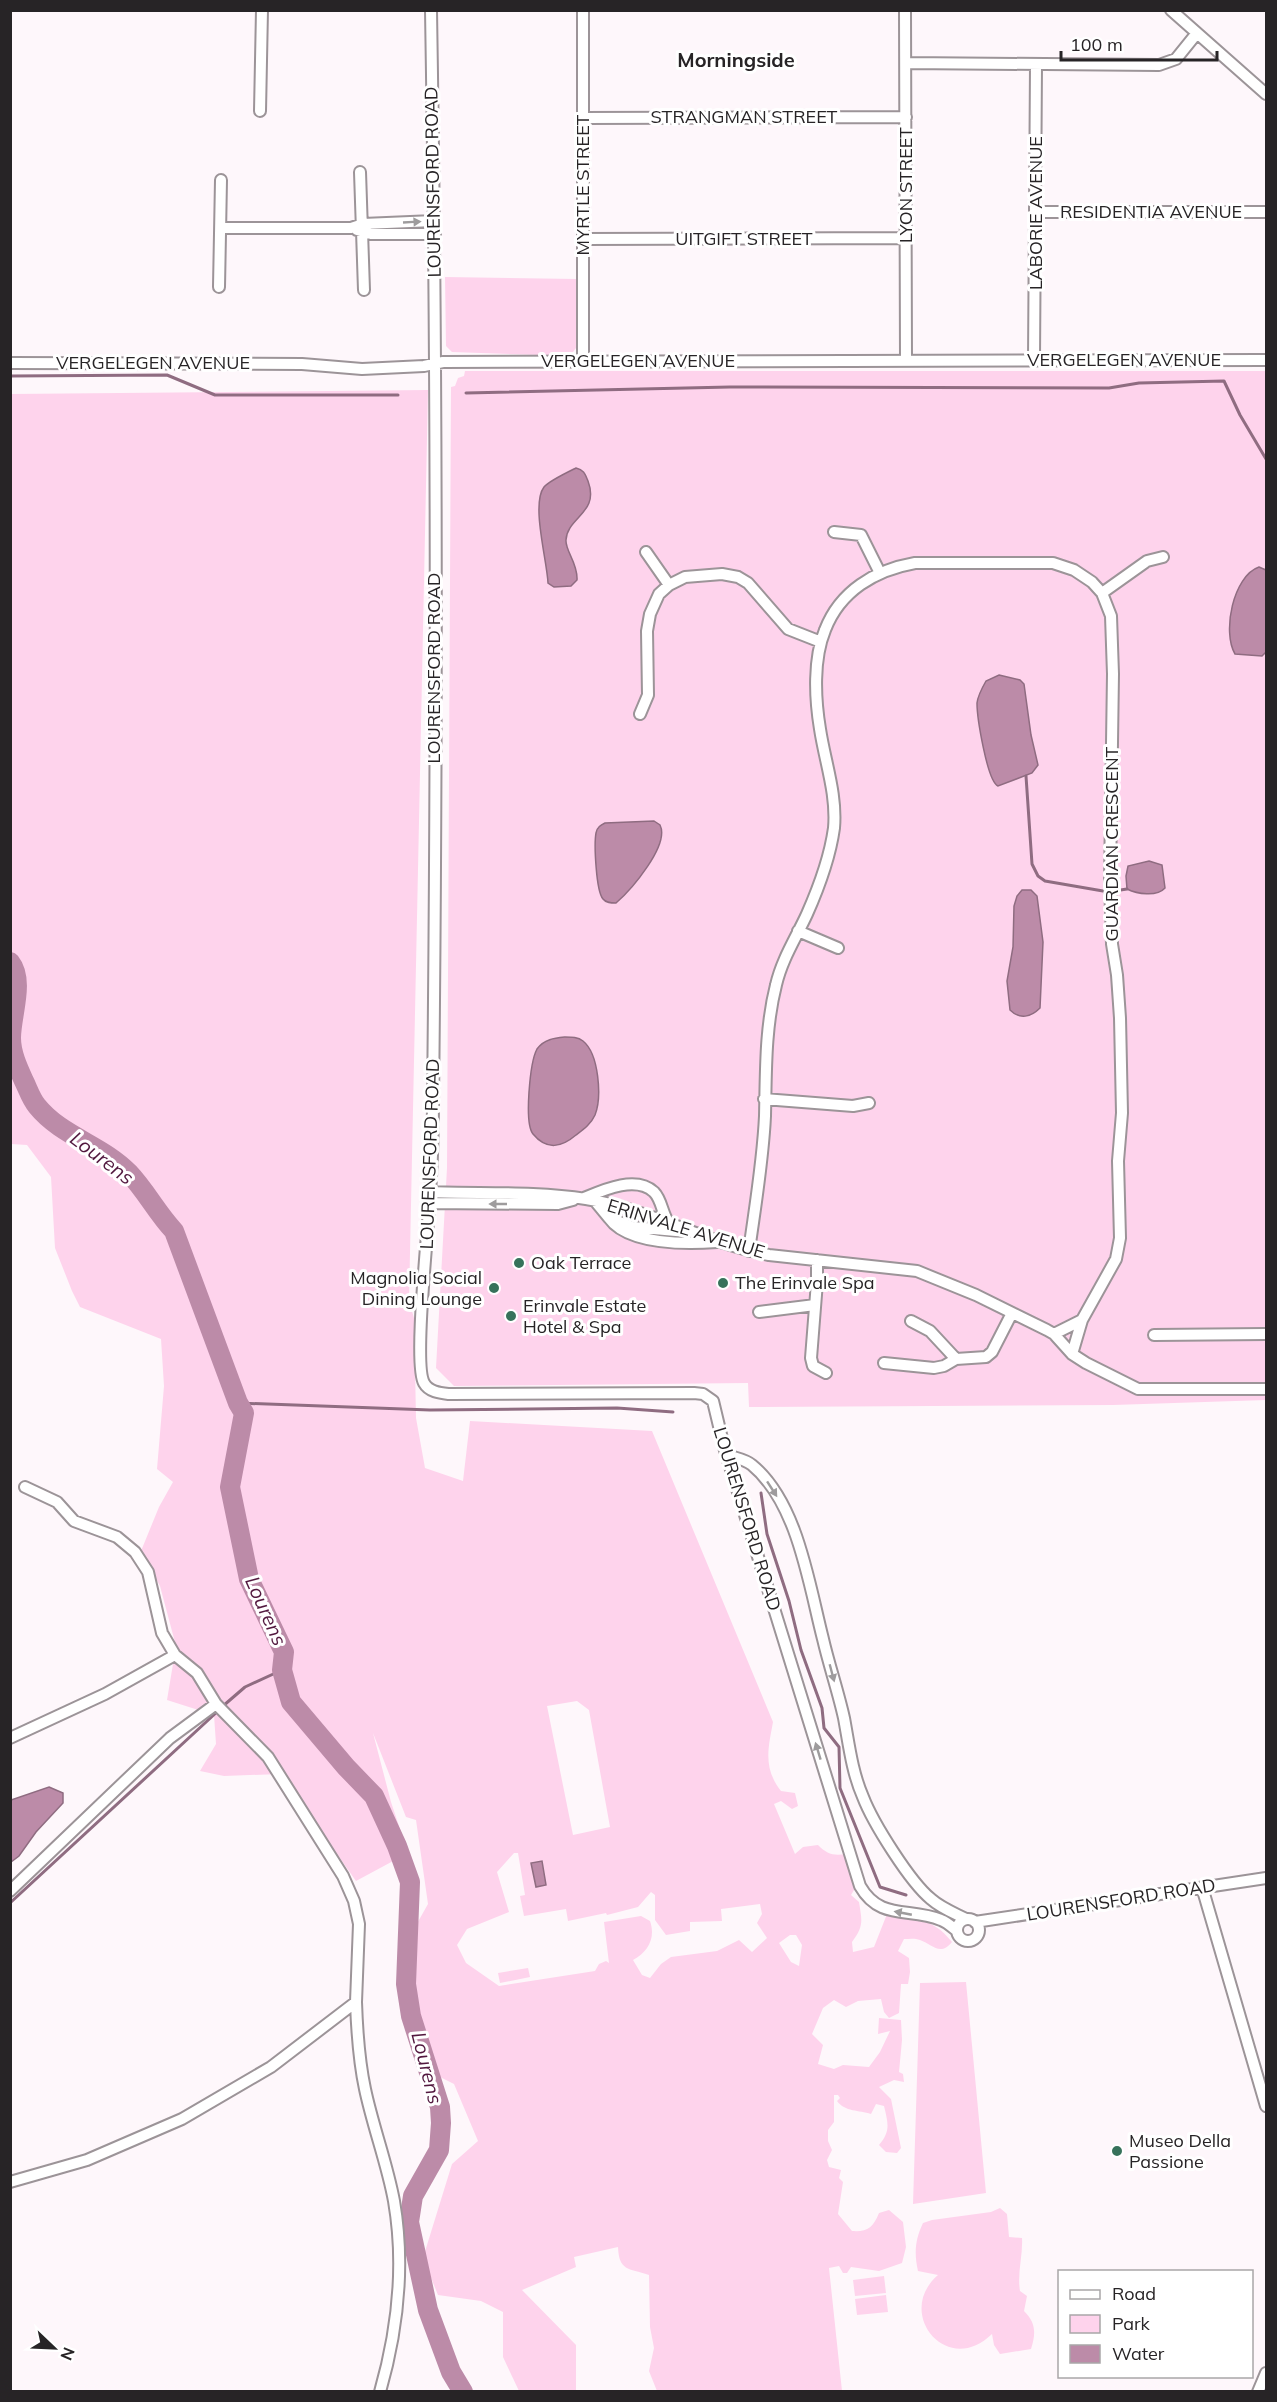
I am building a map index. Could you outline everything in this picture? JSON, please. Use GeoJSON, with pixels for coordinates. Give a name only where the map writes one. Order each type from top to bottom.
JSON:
{"type":"FeatureCollection","features":[{"type":"Feature","properties":{"kind":"street"},"geometry":{"type":"LineString","coordinates":[[260,111],[262,10]]}},
{"type":"Feature","properties":{"kind":"street","name":"LOURENSFORD ROAD"},"geometry":{"type":"LineString","coordinates":[[430,10],[435,234],[434,999],[430,1198],[420,1346],[422,1378],[430,1389],[449,1394],[703,1394],[713,1401],[727,1455],[860,1886],[867,1898],[881,1908],[941,1920],[957,1931]]}},
{"type":"Feature","properties":{"kind":"street","name":"MYRTLE STREET"},"geometry":{"type":"LineString","coordinates":[[583,10],[583,360]]}},
{"type":"Feature","properties":{"kind":"street","name":"LYON STREET"},"geometry":{"type":"LineString","coordinates":[[904,10],[906,360]]}},
{"type":"Feature","properties":{"kind":"street"},"geometry":{"type":"LineString","coordinates":[[1171,10],[1266,94]]}},
{"type":"Feature","properties":{"kind":"street"},"geometry":{"type":"LineString","coordinates":[[906,63],[1159,65],[1176,59],[1197,33]]}},
{"type":"Feature","properties":{"kind":"street","name":"LABORIE AVENUE"},"geometry":{"type":"LineString","coordinates":[[1034,360],[1036,65]]}},
{"type":"Feature","properties":{"kind":"street","name":"STRANGMAN STREET"},"geometry":{"type":"LineString","coordinates":[[583,118],[906,117]]}},
{"type":"Feature","properties":{"kind":"street"},"geometry":{"type":"LineString","coordinates":[[360,172],[364,290]]}},
{"type":"Feature","properties":{"kind":"street"},"geometry":{"type":"LineString","coordinates":[[219,287],[221,180]]}},
{"type":"Feature","properties":{"kind":"street","name":"RESIDENTIA AVENUE"},"geometry":{"type":"LineString","coordinates":[[1036,212],[1266,212]]}},
{"type":"Feature","properties":{"kind":"street"},"geometry":{"type":"LineString","coordinates":[[363,228],[434,221]]}},
{"type":"Feature","properties":{"kind":"street"},"geometry":{"type":"LineString","coordinates":[[221,228],[363,228],[435,234]]}},
{"type":"Feature","properties":{"kind":"street","name":"UITGIFT STREET"},"geometry":{"type":"LineString","coordinates":[[583,239],[906,238]]}},
{"type":"Feature","properties":{"kind":"street","name":"VERGELEGEN AVENUE"},"geometry":{"type":"LineString","coordinates":[[10,363],[302,364],[362,369],[434,364],[583,360],[1266,360]]}},
{"type":"Feature","properties":{"kind":"street"},"geometry":{"type":"LineString","coordinates":[[834,532],[861,535],[880,573]]}},
{"type":"Feature","properties":{"kind":"street"},"geometry":{"type":"LineString","coordinates":[[646,552],[669,585]]}},
{"type":"Feature","properties":{"kind":"street"},"geometry":{"type":"LineString","coordinates":[[749,1251],[759,1173],[765,1072],[776,985],[828,858],[834,824],[832,782],[819,718],[818,668],[821,642],[831,618],[844,598],[854,589],[880,573],[915,563],[1053,563],[1083,575],[1102,593],[1147,561],[1163,557]]}},
{"type":"Feature","properties":{"kind":"street"},"geometry":{"type":"LineString","coordinates":[[640,714],[648,695],[647,631],[650,614],[659,594],[669,585],[691,575],[722,574],[738,577],[748,583],[788,629],[821,642]]}},
{"type":"Feature","properties":{"kind":"street","name":"GUARDIAN CRESCENT"},"geometry":{"type":"LineString","coordinates":[[1072,1354],[1082,1320],[1116,1259],[1120,1238],[1118,1161],[1122,1113],[1120,1018],[1112,944],[1110,880],[1113,641],[1111,616],[1102,593]]}},
{"type":"Feature","properties":{"kind":"street"},"geometry":{"type":"LineString","coordinates":[[798,931],[838,948]]}},
{"type":"Feature","properties":{"kind":"street"},"geometry":{"type":"LineString","coordinates":[[764,1099],[853,1106],[869,1102]]}},
{"type":"Feature","properties":{"kind":"street"},"geometry":{"type":"LineString","coordinates":[[669,1223],[655,1194],[646,1188],[618,1185],[585,1199],[621,1230],[657,1241],[724,1242]]}},
{"type":"Feature","properties":{"kind":"street","name":"ERINVALE AVENUE"},"geometry":{"type":"LineString","coordinates":[[430,1198],[504,1193],[567,1196],[669,1223],[749,1251],[917,1270],[1054,1334],[1072,1354],[1128,1386],[1138,1389],[1266,1389]]}},
{"type":"Feature","properties":{"kind":"street"},"geometry":{"type":"LineString","coordinates":[[609,1218],[638,1229],[696,1233]]}},
{"type":"Feature","properties":{"kind":"street"},"geometry":{"type":"LineString","coordinates":[[817,1260],[810,1358],[813,1366],[826,1372]]}},
{"type":"Feature","properties":{"kind":"street"},"geometry":{"type":"LineString","coordinates":[[759,1312],[815,1305]]}},
{"type":"Feature","properties":{"kind":"street"},"geometry":{"type":"LineString","coordinates":[[884,1363],[933,1368],[944,1366],[956,1359],[983,1358],[989,1355],[1012,1313]]}},
{"type":"Feature","properties":{"kind":"street"},"geometry":{"type":"LineString","coordinates":[[1054,1334],[1082,1320]]}},
{"type":"Feature","properties":{"kind":"street"},"geometry":{"type":"LineString","coordinates":[[912,1321],[930,1331],[956,1359]]}},
{"type":"Feature","properties":{"kind":"street"},"geometry":{"type":"LineString","coordinates":[[1154,1335],[1266,1334]]}},
{"type":"Feature","properties":{"kind":"street"},"geometry":{"type":"LineString","coordinates":[[727,1455],[751,1464],[765,1478],[788,1518],[810,1581],[856,1780],[870,1814],[921,1889],[945,1909],[970,1921],[979,1930],[971,1940],[962,1940],[957,1931],[958,1926],[970,1921]]}},
{"type":"Feature","properties":{"kind":"street"},"geometry":{"type":"LineString","coordinates":[[25,1487],[57,1502],[74,1521],[117,1537],[135,1552],[148,1572],[162,1633],[175,1655],[197,1673],[216,1704],[268,1757],[344,1876],[354,1901],[358,1924],[357,2043],[365,2090],[392,2192],[400,2249],[394,2332],[380,2391]]}},
{"type":"Feature","properties":{"kind":"street"},"geometry":{"type":"LineString","coordinates":[[10,1737],[105,1695],[175,1655]]}},
{"type":"Feature","properties":{"kind":"street"},"geometry":{"type":"LineString","coordinates":[[10,1891],[170,1738],[216,1704]]}},
{"type":"Feature","properties":{"kind":"street","name":"LOURENSFORD ROAD"},"geometry":{"type":"LineString","coordinates":[[970,1921],[1266,1878]]}},
{"type":"Feature","properties":{"kind":"street"},"geometry":{"type":"LineString","coordinates":[[1202,1887],[1266,2106]]}},
{"type":"Feature","properties":{"kind":"street"},"geometry":{"type":"LineString","coordinates":[[10,2182],[87,2160],[182,2119],[271,2067],[356,2002]]}},
{"type":"Feature","properties":{"kind":"street"},"geometry":{"type":"LineString","coordinates":[[1258,2391],[1266,2373]]}},
{"type":"Feature","properties":{"kind":"green space"},"geometry":{"type":"Polygon","coordinates":[[[445,277],[577,279],[576,348],[570,356],[452,352],[446,346],[445,277]]]}},
{"type":"Feature","properties":{"kind":"green space"},"geometry":{"type":"Polygon","coordinates":[[[465,371],[1266,371],[1266,1400],[1113,1405],[749,1407],[748,1383],[454,1386],[436,1368],[447,1168],[451,387],[455,386],[458,378],[464,376],[465,371]]]}},
{"type":"Feature","properties":{"kind":"green space"},"geometry":{"type":"Polygon","coordinates":[[[428,390],[409,1301],[414,1318],[416,1418],[425,1468],[463,1481],[470,1421],[652,1431],[773,1722],[768,1758],[771,1774],[781,1791],[795,1793],[798,1806],[792,1809],[781,1801],[774,1804],[795,1854],[803,1847],[818,1845],[831,1854],[846,1854],[854,1890],[851,1895],[859,1902],[861,1919],[859,1932],[852,1942],[853,1952],[874,1947],[887,1914],[930,1924],[952,1942],[944,1949],[940,1949],[918,1939],[904,1939],[898,1951],[909,1958],[910,1972],[908,1984],[901,1984],[899,2013],[889,2018],[884,2012],[881,1999],[858,2001],[846,2007],[834,2000],[823,2008],[812,2034],[823,2045],[818,2064],[834,2069],[843,2065],[869,2067],[880,2052],[890,2031],[878,2034],[879,2018],[901,2020],[899,2072],[903,2074],[904,2082],[894,2080],[879,2087],[891,2099],[901,2148],[897,2153],[886,2152],[879,2145],[887,2131],[887,2122],[884,2106],[876,2104],[871,2114],[852,2110],[840,2105],[837,2101],[840,2098],[834,2095],[834,2122],[828,2130],[828,2141],[832,2150],[827,2160],[829,2167],[841,2170],[839,2178],[843,2182],[838,2214],[852,2231],[857,2231],[866,2230],[879,2213],[889,2210],[903,2222],[906,2247],[902,2263],[879,2271],[851,2267],[847,2273],[843,2273],[839,2266],[829,2268],[842,2391],[657,2391],[649,2371],[654,2348],[650,2327],[649,2275],[623,2265],[620,2261],[618,2247],[574,2257],[576,2267],[522,2290],[576,2345],[576,2391],[519,2391],[503,2357],[503,2312],[481,2301],[438,2295],[423,2258],[452,2164],[478,2141],[454,2084],[436,2075],[422,2029],[415,1992],[415,1927],[428,1904],[416,1820],[406,1817],[373,1733],[391,1802],[408,1853],[356,1881],[280,1774],[224,1776],[200,1771],[216,1744],[214,1715],[167,1700],[176,1646],[160,1586],[141,1551],[159,1507],[173,1482],[157,1469],[164,1386],[161,1339],[80,1307],[55,1248],[51,1177],[27,1145],[11,1144],[11,394],[428,390]],[[577,1701],[547,1706],[573,1835],[610,1827],[589,1710],[577,1701]],[[514,1853],[497,1872],[509,1912],[467,1929],[457,1945],[466,1963],[499,1986],[595,1971],[599,1964],[606,1961],[609,1963],[604,1922],[641,1916],[650,1921],[652,1933],[647,1949],[633,1960],[642,1975],[650,1978],[661,1964],[671,1957],[717,1951],[739,1940],[752,1952],[767,1938],[757,1923],[762,1914],[760,1904],[721,1909],[722,1921],[690,1922],[690,1931],[666,1935],[655,1920],[655,1895],[651,1892],[638,1907],[607,1915],[606,1913],[568,1921],[566,1909],[524,1916],[520,1896],[525,1895],[518,1853],[514,1853]],[[790,1935],[779,1943],[791,1962],[799,1966],[802,1945],[796,1935],[790,1935]]]}},
{"type":"Feature","properties":{"kind":"green space"},"geometry":{"type":"Polygon","coordinates":[[[528,1968],[530,1977],[500,1983],[498,1973],[528,1968]]]}},
{"type":"Feature","properties":{"kind":"green space"},"geometry":{"type":"Polygon","coordinates":[[[966,1982],[986,2193],[913,2204],[920,1983],[966,1982]]]}},
{"type":"Feature","properties":{"kind":"green space"},"geometry":{"type":"Polygon","coordinates":[[[1000,2208],[1007,2214],[1009,2237],[1022,2238],[1019,2284],[1020,2291],[1027,2296],[1024,2311],[1034,2328],[1031,2349],[1000,2354],[994,2345],[992,2334],[975,2346],[958,2349],[944,2345],[932,2335],[924,2322],[922,2306],[926,2290],[938,2275],[918,2271],[916,2247],[920,2229],[923,2223],[932,2220],[991,2212],[1000,2208]]]}},
{"type":"Feature","properties":{"kind":"green space"},"geometry":{"type":"Polygon","coordinates":[[[884,2276],[886,2293],[855,2296],[853,2280],[884,2276]]]}},
{"type":"Feature","properties":{"kind":"green space"},"geometry":{"type":"Polygon","coordinates":[[[886,2295],[888,2312],[857,2315],[855,2299],[886,2295]]]}},
{"type":"Feature","properties":{"kind":"water"},"geometry":{"type":"Polygon","coordinates":[[[576,468],[585,474],[591,492],[587,508],[568,532],[566,540],[576,568],[577,580],[571,586],[554,587],[548,583],[539,519],[540,495],[544,487],[576,468]]]}},
{"type":"Feature","properties":{"kind":"water"},"geometry":{"type":"Polygon","coordinates":[[[1259,567],[1266,570],[1266,652],[1262,656],[1235,654],[1230,632],[1232,606],[1242,581],[1250,572],[1259,567]]]}},
{"type":"Feature","properties":{"kind":"water"},"geometry":{"type":"Polygon","coordinates":[[[999,675],[1020,680],[1024,684],[1038,765],[1032,773],[998,786],[990,773],[977,703],[986,681],[999,675]]]}},
{"type":"Feature","properties":{"kind":"water"},"geometry":{"type":"Polygon","coordinates":[[[654,821],[660,825],[662,834],[647,867],[616,903],[606,901],[601,894],[597,878],[595,847],[597,829],[605,823],[654,821]]]}},
{"type":"Feature","properties":{"kind":"water"},"geometry":{"type":"Polygon","coordinates":[[[1149,861],[1162,865],[1165,888],[1157,893],[1147,894],[1127,889],[1128,866],[1149,861]]]}},
{"type":"Feature","properties":{"kind":"water"},"geometry":{"type":"Polygon","coordinates":[[[1022,890],[1031,890],[1037,896],[1043,942],[1040,1008],[1033,1014],[1025,1016],[1010,1010],[1007,981],[1013,947],[1014,906],[1022,890]]]}},
{"type":"Feature","properties":{"kind":"water"},"geometry":{"type":"Polygon","coordinates":[[[565,1037],[583,1041],[593,1056],[598,1076],[597,1107],[595,1115],[582,1131],[565,1142],[549,1145],[538,1139],[530,1128],[528,1106],[530,1079],[537,1049],[546,1041],[565,1037]]]}},
{"type":"Feature","properties":{"kind":"water"},"geometry":{"type":"Polygon","coordinates":[[[49,1787],[63,1793],[63,1803],[36,1832],[19,1856],[11,1862],[11,1800],[49,1787]]]}},
{"type":"Feature","properties":{"kind":"water"},"geometry":{"type":"Polygon","coordinates":[[[542,1861],[546,1885],[536,1887],[531,1863],[542,1861]]]}},
{"type":"Feature","properties":{"kind":"waterway"},"geometry":{"type":"LineString","coordinates":[[10,376],[167,375],[215,395],[398,395]]}},
{"type":"Feature","properties":{"kind":"waterway"},"geometry":{"type":"LineString","coordinates":[[466,393],[730,387],[1109,388],[1139,383],[1224,381],[1240,415],[1266,459]]}},
{"type":"Feature","properties":{"kind":"waterway"},"geometry":{"type":"LineString","coordinates":[[1026,776],[1032,864],[1038,876],[1045,881],[1103,891]]}},
{"type":"Feature","properties":{"kind":"waterway"},"geometry":{"type":"LineString","coordinates":[[1114,891],[1127,889]]}},
{"type":"Feature","properties":{"kind":"waterway","name":"Lourens"},"geometry":{"type":"LineString","coordinates":[[10,962],[17,988],[11,1038],[12,1049],[17,1066],[33,1100],[58,1125],[107,1155],[129,1173],[174,1231],[238,1403],[244,1413],[230,1487],[249,1579],[284,1652],[282,1670],[291,1702],[374,1796],[397,1846],[410,1882],[406,1984],[411,2016],[440,2107],[441,2123],[439,2150],[413,2196],[409,2222],[428,2310],[451,2372],[463,2392]]}},
{"type":"Feature","properties":{"kind":"waterway"},"geometry":{"type":"LineString","coordinates":[[238,1403],[430,1410],[617,1408],[673,1412]]}},
{"type":"Feature","properties":{"kind":"waterway"},"geometry":{"type":"LineString","coordinates":[[761,1493],[767,1534],[789,1601],[801,1650],[822,1708],[824,1728],[839,1747],[840,1788],[880,1887],[906,1895]]}},
{"type":"Feature","properties":{"kind":"waterway"},"geometry":{"type":"LineString","coordinates":[[223,1706],[245,1687],[282,1670]]}},
{"type":"Feature","properties":{"kind":"waterway"},"geometry":{"type":"LineString","coordinates":[[10,1903],[218,1711]]}},
{"type":"Feature","properties":{"kind":"place","name":"Oak Terrace"},"geometry":{"type":"Point","coordinates":[519,1263]}},
{"type":"Feature","properties":{"kind":"place","name":"The Erinvale Spa"},"geometry":{"type":"Point","coordinates":[723,1283]}},
{"type":"Feature","properties":{"kind":"place","name":"Magnolia Social Dining Lounge"},"geometry":{"type":"Point","coordinates":[494,1288]}},
{"type":"Feature","properties":{"kind":"place","name":"Erinvale Estate Hotel & Spa"},"geometry":{"type":"Point","coordinates":[511,1316]}},
{"type":"Feature","properties":{"kind":"place","name":"Museo Della Passione"},"geometry":{"type":"Point","coordinates":[1117,2151]}},
{"type":"Feature","properties":{"kind":"district","name":"Morningside"},"geometry":{"type":"Point","coordinates":[736,60]}}]}
